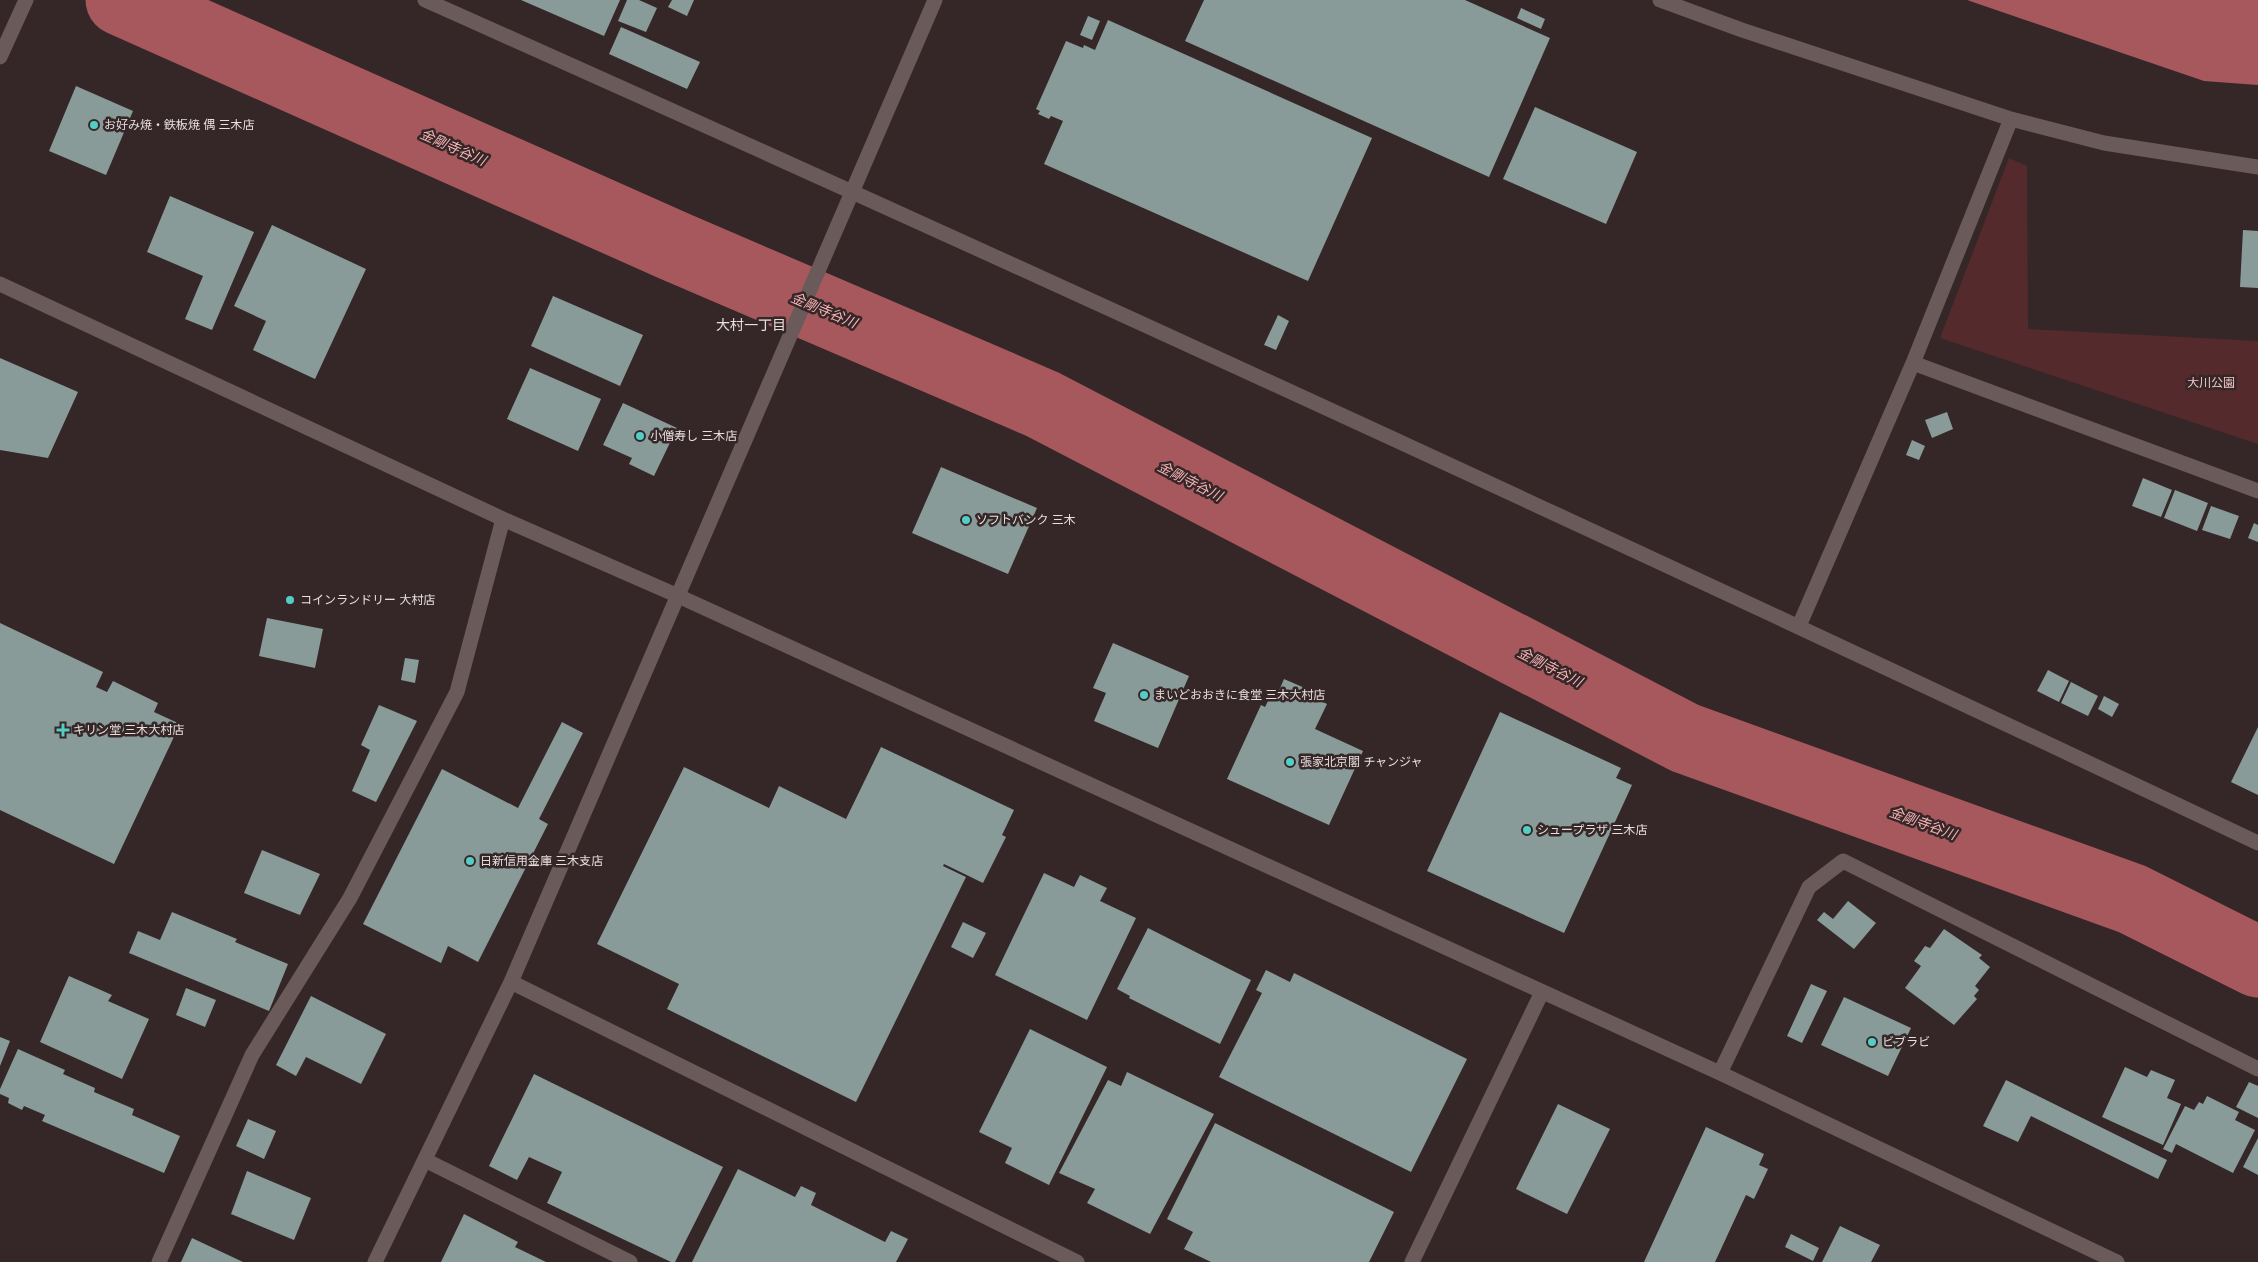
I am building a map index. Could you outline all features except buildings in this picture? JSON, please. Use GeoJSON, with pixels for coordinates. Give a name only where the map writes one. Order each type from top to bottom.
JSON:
{"type":"FeatureCollection","features":[{"type":"Feature","properties":{"kind":"street"},"geometry":{"type":"LineString","coordinates":[[0,58],[26,0]]}},
{"type":"Feature","properties":{"kind":"street"},"geometry":{"type":"LineString","coordinates":[[425,0],[854,191],[1800,626],[2258,843]]}},
{"type":"Feature","properties":{"kind":"street"},"geometry":{"type":"LineString","coordinates":[[375,1262],[511,982],[676,594],[854,191],[935,0]]}},
{"type":"Feature","properties":{"kind":"street"},"geometry":{"type":"LineString","coordinates":[[1660,0],[1742,30],[2011,119],[2104,143],[2258,167]]}},
{"type":"Feature","properties":{"kind":"street"},"geometry":{"type":"LineString","coordinates":[[1800,626],[1912,363],[2011,119]]}},
{"type":"Feature","properties":{"kind":"street"},"geometry":{"type":"LineString","coordinates":[[0,284],[503,519],[676,594],[1720,1073],[2117,1262]]}},
{"type":"Feature","properties":{"kind":"street"},"geometry":{"type":"LineString","coordinates":[[1912,363],[2258,491]]}},
{"type":"Feature","properties":{"kind":"street"},"geometry":{"type":"LineString","coordinates":[[159,1262],[252,1055],[350,898],[457,692],[503,519]]}},
{"type":"Feature","properties":{"kind":"street"},"geometry":{"type":"LineString","coordinates":[[1720,1073],[1809,887],[1843,861],[2258,1069]]}},
{"type":"Feature","properties":{"kind":"street"},"geometry":{"type":"LineString","coordinates":[[511,982],[1077,1262]]}},
{"type":"Feature","properties":{"kind":"street"},"geometry":{"type":"LineString","coordinates":[[1412,1262],[1542,992]]}},
{"type":"Feature","properties":{"kind":"street"},"geometry":{"type":"LineString","coordinates":[[425,1160],[630,1262]]}},
{"type":"Feature","properties":{"kind":"green space","name":"大川公園"},"geometry":{"type":"Polygon","coordinates":[[[2009,158],[2027,166],[2028,329],[2258,341],[2258,444],[1940,338],[2009,158]]]}},
{"type":"Feature","properties":{"kind":"shaded area"},"geometry":{"type":"Polygon","coordinates":[[[1967,0],[2258,0],[2258,85],[2204,81],[1967,0]]]}},
{"type":"Feature","properties":{"kind":"waterway","name":"金剛寺谷川"},"geometry":{"type":"LineString","coordinates":[[121,0],[674,246],[1042,404],[1685,738],[2132,899],[2258,962]]}},
{"type":"Feature","properties":{"kind":"place","name":"お好み焼・鉄板焼 偶 三木店"},"geometry":{"type":"Point","coordinates":[94,125]}},
{"type":"Feature","properties":{"kind":"place","name":"小僧寿し 三木店"},"geometry":{"type":"Point","coordinates":[640,436]}},
{"type":"Feature","properties":{"kind":"place","name":"ソフトバンク 三木"},"geometry":{"type":"Point","coordinates":[966,520]}},
{"type":"Feature","properties":{"kind":"place","name":"コインランドリー 大村店"},"geometry":{"type":"Point","coordinates":[290,600]}},
{"type":"Feature","properties":{"kind":"place","name":"まいどおおきに食堂 三木大村店"},"geometry":{"type":"Point","coordinates":[1144,695]}},
{"type":"Feature","properties":{"kind":"place","name":"キリン堂 三木大村店"},"geometry":{"type":"Point","coordinates":[63,730]}},
{"type":"Feature","properties":{"kind":"place","name":"張家北京閣 チャンジャ"},"geometry":{"type":"Point","coordinates":[1290,762]}},
{"type":"Feature","properties":{"kind":"place","name":"シュープラザ 三木店"},"geometry":{"type":"Point","coordinates":[1527,830]}},
{"type":"Feature","properties":{"kind":"place","name":"日新信用金庫 三木支店"},"geometry":{"type":"Point","coordinates":[470,861]}},
{"type":"Feature","properties":{"kind":"place","name":"ビブラビ"},"geometry":{"type":"Point","coordinates":[1872,1042]}},
{"type":"Feature","properties":{"kind":"district","name":"大村一丁目"},"geometry":{"type":"Point","coordinates":[751,325]}}]}
